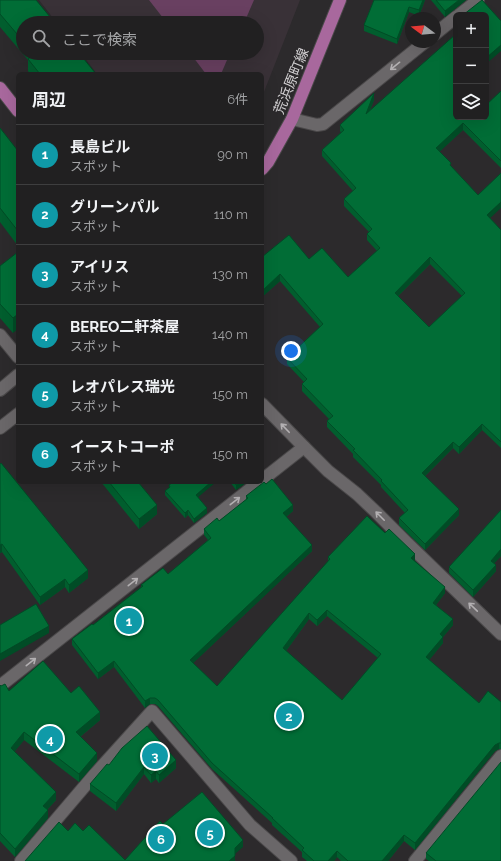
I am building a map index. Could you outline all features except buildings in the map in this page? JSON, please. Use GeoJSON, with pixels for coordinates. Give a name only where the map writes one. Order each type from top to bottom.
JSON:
{"type":"FeatureCollection","features":[{"type":"Feature","properties":{"kind":"main road","name":"荒浜原町線"},"geometry":{"type":"LineString","coordinates":[[264,167],[292,119],[340,0]]}},
{"type":"Feature","properties":{"kind":"main road"},"geometry":{"type":"LineString","coordinates":[[0,88],[16,108]]}},
{"type":"Feature","properties":{"kind":"street"},"geometry":{"type":"LineString","coordinates":[[463,12],[478,0]]}},
{"type":"Feature","properties":{"kind":"street"},"geometry":{"type":"LineString","coordinates":[[441,29],[453,19]]}},
{"type":"Feature","properties":{"kind":"street"},"geometry":{"type":"LineString","coordinates":[[292,119],[317,126],[324,124],[418,48]]}},
{"type":"Feature","properties":{"kind":"street"},"geometry":{"type":"LineString","coordinates":[[0,335],[16,355]]}},
{"type":"Feature","properties":{"kind":"street"},"geometry":{"type":"LineString","coordinates":[[0,390],[16,377]]}},
{"type":"Feature","properties":{"kind":"street"},"geometry":{"type":"LineString","coordinates":[[264,406],[328,471],[357,494],[501,634]]}},
{"type":"Feature","properties":{"kind":"street"},"geometry":{"type":"LineString","coordinates":[[0,428],[16,416]]}},
{"type":"Feature","properties":{"kind":"street"},"geometry":{"type":"LineString","coordinates":[[264,478],[304,447]]}},
{"type":"Feature","properties":{"kind":"street"},"geometry":{"type":"LineString","coordinates":[[0,686],[256,484]]}},
{"type":"Feature","properties":{"kind":"street"},"geometry":{"type":"LineString","coordinates":[[21,861],[152,710],[250,825],[290,861]]}},
{"type":"Feature","properties":{"kind":"street"},"geometry":{"type":"LineString","coordinates":[[415,861],[501,756]]}},
{"type":"Feature","properties":{"kind":"shaded area"},"geometry":{"type":"Polygon","coordinates":[[[39,0],[300,0],[264,92],[264,72],[95,72],[86,60],[264,60],[264,16],[52,16],[39,0]]]}},
{"type":"Feature","properties":{"kind":"shaded area"},"geometry":{"type":"Polygon","coordinates":[[[149,0],[254,0],[247,16],[162,16],[149,0]]]}},
{"type":"Feature","properties":{"kind":"shaded area"},"geometry":{"type":"Polygon","coordinates":[[[195,60],[227,60],[222,72],[204,72],[195,60]]]}},
{"type":"Feature","properties":{"kind":"place","name":"長島ビル"},"geometry":{"type":"Point","coordinates":[129,621]}},
{"type":"Feature","properties":{"kind":"place","name":"グリーンパル"},"geometry":{"type":"Point","coordinates":[289,716]}},
{"type":"Feature","properties":{"kind":"place","name":"BEREO二軒茶屋"},"geometry":{"type":"Point","coordinates":[50,739]}},
{"type":"Feature","properties":{"kind":"place","name":"アイリス"},"geometry":{"type":"Point","coordinates":[155,756]}},
{"type":"Feature","properties":{"kind":"place","name":"レオパレス瑞光"},"geometry":{"type":"Point","coordinates":[210,833]}},
{"type":"Feature","properties":{"kind":"place","name":"イーストコーポ"},"geometry":{"type":"Point","coordinates":[161,839]}}]}
